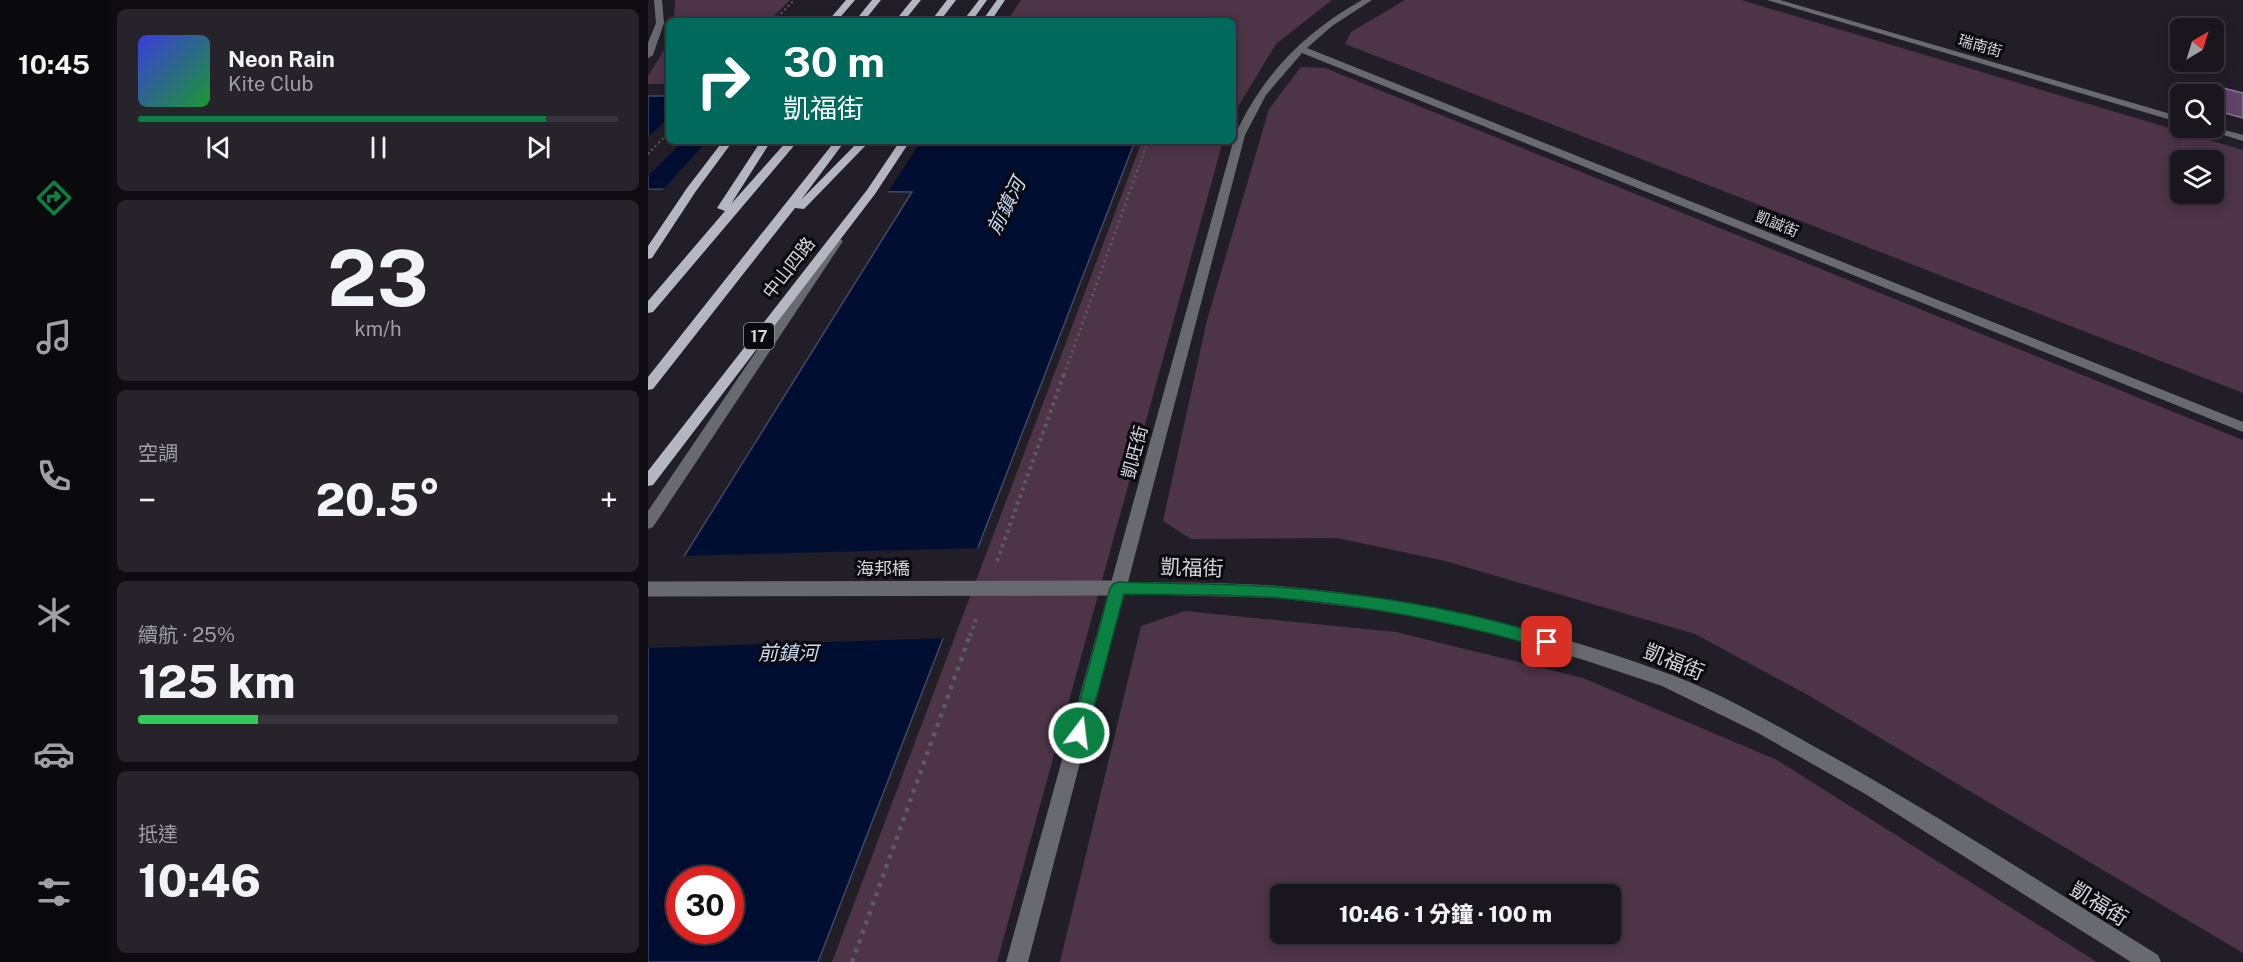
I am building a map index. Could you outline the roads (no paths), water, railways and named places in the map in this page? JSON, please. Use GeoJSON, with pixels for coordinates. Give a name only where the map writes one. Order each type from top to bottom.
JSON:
{"type":"FeatureCollection","features":[{"type":"Feature","properties":{"kind":"main road"},"geometry":{"type":"LineString","coordinates":[[835,18],[851,0]]}},
{"type":"Feature","properties":{"kind":"main road"},"geometry":{"type":"LineString","coordinates":[[862,18],[877,0]]}},
{"type":"Feature","properties":{"kind":"main road"},"geometry":{"type":"LineString","coordinates":[[902,18],[917,0]]}},
{"type":"Feature","properties":{"kind":"main road"},"geometry":{"type":"LineString","coordinates":[[937,18],[952,0]]}},
{"type":"Feature","properties":{"kind":"main road"},"geometry":{"type":"LineString","coordinates":[[969,18],[983,0]]}},
{"type":"Feature","properties":{"kind":"main road"},"geometry":{"type":"LineString","coordinates":[[988,18],[1001,0]]}},
{"type":"Feature","properties":{"kind":"main road"},"geometry":{"type":"LineString","coordinates":[[648,255],[691,190],[726,144]]}},
{"type":"Feature","properties":{"kind":"main road"},"geometry":{"type":"LineString","coordinates":[[696,250],[764,144]]}},
{"type":"Feature","properties":{"kind":"main road"},"geometry":{"type":"LineString","coordinates":[[648,309],[696,250],[790,144]]}},
{"type":"Feature","properties":{"kind":"main road","name":"中山四路"},"geometry":{"type":"LineString","coordinates":[[648,386],[838,144]]}},
{"type":"Feature","properties":{"kind":"main road","name":"中山四路"},"geometry":{"type":"LineString","coordinates":[[751,257],[862,144]]}},
{"type":"Feature","properties":{"kind":"main road","name":"17"},"geometry":{"type":"LineString","coordinates":[[871,192],[902,144]]}},
{"type":"Feature","properties":{"kind":"main road","name":"中山四路"},"geometry":{"type":"LineString","coordinates":[[648,481],[871,192]]}},
{"type":"Feature","properties":{"kind":"street"},"geometry":{"type":"LineString","coordinates":[[648,56],[660,23],[658,0]]}},
{"type":"Feature","properties":{"kind":"street","name":"凱旺街"},"geometry":{"type":"LineString","coordinates":[[1017,962],[1240,135],[1260,94],[1299,48],[1331,23],[1368,0]]}},
{"type":"Feature","properties":{"kind":"street","name":"瑞南街"},"geometry":{"type":"LineString","coordinates":[[1771,0],[2170,117]]}},
{"type":"Feature","properties":{"kind":"street","name":"凱誠街"},"geometry":{"type":"LineString","coordinates":[[1299,48],[2243,427]]}},
{"type":"Feature","properties":{"kind":"street"},"geometry":{"type":"LineString","coordinates":[[2224,133],[2243,138]]}},
{"type":"Feature","properties":{"kind":"street"},"geometry":{"type":"LineString","coordinates":[[648,523],[871,192]]}},
{"type":"Feature","properties":{"kind":"street","name":"海邦橋"},"geometry":{"type":"LineString","coordinates":[[648,589],[1118,588]]}},
{"type":"Feature","properties":{"kind":"street","name":"凱福街"},"geometry":{"type":"LineString","coordinates":[[1118,588],[1278,592],[1392,606],[1491,626],[1585,653],[1668,681],[1764,728],[1874,789],[2150,962]]}},
{"type":"Feature","properties":{"kind":"water","name":"前鎮河"},"geometry":{"type":"Polygon","coordinates":[[[648,96],[666,96],[666,144],[1134,144],[818,962],[648,962],[648,614],[912,192],[648,189],[648,96]]]}}]}
